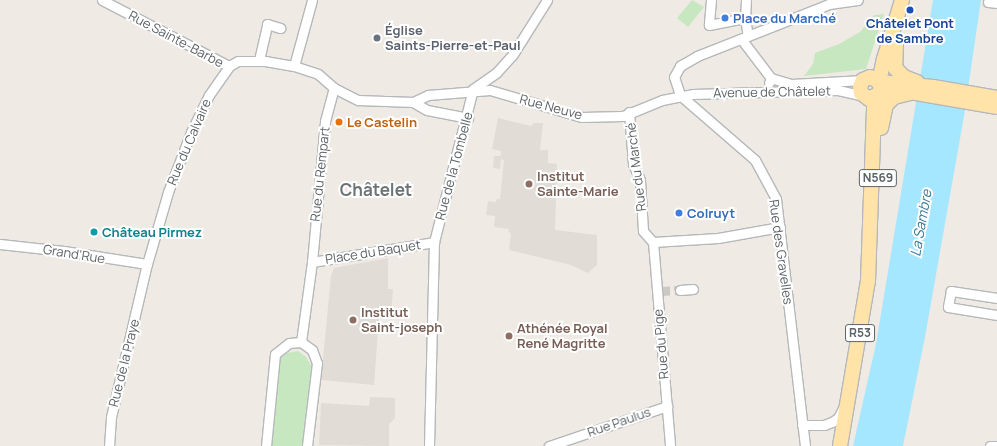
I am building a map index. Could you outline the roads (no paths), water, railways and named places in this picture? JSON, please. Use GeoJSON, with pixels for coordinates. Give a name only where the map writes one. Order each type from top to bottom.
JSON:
{"type":"FeatureCollection","features":[{"type":"Feature","properties":{"kind":"main road","name":"N569"},"geometry":{"type":"LineString","coordinates":[[868,281],[873,241],[883,113],[886,105],[894,97],[913,86],[899,73],[894,62],[902,0]]}},
{"type":"Feature","properties":{"kind":"main road","name":"Avenue de Châtelet"},"geometry":{"type":"LineString","coordinates":[[863,96],[860,87],[872,84],[886,90],[913,86],[933,87],[975,98],[997,107]]}},
{"type":"Feature","properties":{"kind":"main road","name":"R53"},"geometry":{"type":"LineString","coordinates":[[840,446],[868,281],[874,105],[872,84]]}},
{"type":"Feature","properties":{"kind":"main road","name":"Avenue de Châtelet"},"geometry":{"type":"LineString","coordinates":[[913,86],[975,98],[997,98]]}},
{"type":"Feature","properties":{"kind":"street","name":"Rue Sainte-Barbe"},"geometry":{"type":"LineString","coordinates":[[102,0],[229,66]]}},
{"type":"Feature","properties":{"kind":"street"},"geometry":{"type":"LineString","coordinates":[[294,66],[312,0]]}},
{"type":"Feature","properties":{"kind":"street"},"geometry":{"type":"LineString","coordinates":[[711,0],[709,25],[745,18]]}},
{"type":"Feature","properties":{"kind":"street"},"geometry":{"type":"LineString","coordinates":[[746,0],[745,38],[771,78],[766,91]]}},
{"type":"Feature","properties":{"kind":"street"},"geometry":{"type":"LineString","coordinates":[[629,112],[680,95],[674,77],[680,66],[697,56],[830,4],[858,0]]}},
{"type":"Feature","properties":{"kind":"street"},"geometry":{"type":"LineString","coordinates":[[229,66],[238,61],[259,60],[294,66],[318,74],[334,88],[358,100],[413,102],[428,95],[473,89],[496,73],[513,54],[547,1]]}},
{"type":"Feature","properties":{"kind":"street"},"geometry":{"type":"LineString","coordinates":[[259,60],[266,24],[280,28]]}},
{"type":"Feature","properties":{"kind":"street","name":"Rue du Calvaire"},"geometry":{"type":"LineString","coordinates":[[148,264],[168,192],[191,132],[209,95],[229,66]]}},
{"type":"Feature","properties":{"kind":"street","name":"Avenue de Châtelet"},"geometry":{"type":"LineString","coordinates":[[771,78],[791,84],[872,84]]}},
{"type":"Feature","properties":{"kind":"street","name":"Rue du Rempart"},"geometry":{"type":"LineString","coordinates":[[301,342],[312,262],[325,121],[334,88]]}},
{"type":"Feature","properties":{"kind":"street","name":"Rue Neuve"},"geometry":{"type":"LineString","coordinates":[[473,89],[490,90],[582,117],[623,116],[629,112]]}},
{"type":"Feature","properties":{"kind":"street","name":"Rue de la Tombelle"},"geometry":{"type":"LineString","coordinates":[[429,446],[434,242],[468,118],[473,89]]}},
{"type":"Feature","properties":{"kind":"street","name":"Avenue de Châtelet"},"geometry":{"type":"LineString","coordinates":[[680,95],[766,91],[838,90],[863,96]]}},
{"type":"Feature","properties":{"kind":"street","name":"Rue des Gravelles"},"geometry":{"type":"LineString","coordinates":[[680,95],[755,160],[776,199],[805,446]]}},
{"type":"Feature","properties":{"kind":"street"},"geometry":{"type":"LineString","coordinates":[[413,102],[427,110],[468,118]]}},
{"type":"Feature","properties":{"kind":"street","name":"Rue du Marché"},"geometry":{"type":"LineString","coordinates":[[629,112],[633,164],[640,180],[642,231],[653,242]]}},
{"type":"Feature","properties":{"kind":"street"},"geometry":{"type":"LineString","coordinates":[[653,242],[718,238],[780,227]]}},
{"type":"Feature","properties":{"kind":"street","name":"Place du Baquet"},"geometry":{"type":"LineString","coordinates":[[312,262],[434,242]]}},
{"type":"Feature","properties":{"kind":"street","name":"Rue du Pige"},"geometry":{"type":"LineString","coordinates":[[653,242],[659,291],[670,446]]}},
{"type":"Feature","properties":{"kind":"street","name":"Grand'Rue"},"geometry":{"type":"LineString","coordinates":[[0,244],[64,251],[148,264]]}},
{"type":"Feature","properties":{"kind":"street","name":"Rue de la Praye"},"geometry":{"type":"LineString","coordinates":[[109,446],[112,414],[148,264]]}},
{"type":"Feature","properties":{"kind":"street"},"geometry":{"type":"LineString","coordinates":[[680,290],[693,289]]}},
{"type":"Feature","properties":{"kind":"street"},"geometry":{"type":"LineString","coordinates":[[951,291],[997,298],[995,315],[948,306],[951,291]]}},
{"type":"Feature","properties":{"kind":"street"},"geometry":{"type":"LineString","coordinates":[[266,446],[275,354],[289,343],[301,342],[312,350],[317,363],[308,446]]}},
{"type":"Feature","properties":{"kind":"street"},"geometry":{"type":"LineString","coordinates":[[802,425],[824,425],[838,418],[850,384]]}},
{"type":"Feature","properties":{"kind":"street","name":"Rue Paulus"},"geometry":{"type":"LineString","coordinates":[[549,446],[667,406]]}},
{"type":"Feature","properties":{"kind":"street"},"geometry":{"type":"LineString","coordinates":[[990,446],[997,446]]}},
{"type":"Feature","properties":{"kind":"water","name":"La Sambre"},"geometry":{"type":"Polygon","coordinates":[[[933,0],[981,0],[964,116],[925,337],[903,446],[853,446],[876,344],[933,0]]]}},
{"type":"Feature","properties":{"kind":"tunnel"},"geometry":{"type":"LineString","coordinates":[[661,291],[680,290]]}},
{"type":"Feature","properties":{"kind":"place","name":"Châtelet Pont de Sambre"},"geometry":{"type":"Point","coordinates":[910,10]}},
{"type":"Feature","properties":{"kind":"place","name":"Place du Marché"},"geometry":{"type":"Point","coordinates":[725,18]}},
{"type":"Feature","properties":{"kind":"place","name":"Église Saints-Pierre-et-Paul"},"geometry":{"type":"Point","coordinates":[377,38]}},
{"type":"Feature","properties":{"kind":"place","name":"Le Castelin"},"geometry":{"type":"Point","coordinates":[339,122]}},
{"type":"Feature","properties":{"kind":"place","name":"Institut Sainte-Marie"},"geometry":{"type":"Point","coordinates":[529,184]}},
{"type":"Feature","properties":{"kind":"place","name":"Colruyt"},"geometry":{"type":"Point","coordinates":[679,213]}},
{"type":"Feature","properties":{"kind":"place","name":"Château Pirmez"},"geometry":{"type":"Point","coordinates":[94,232]}},
{"type":"Feature","properties":{"kind":"place","name":"Institut Saint-joseph"},"geometry":{"type":"Point","coordinates":[353,320]}},
{"type":"Feature","properties":{"kind":"place","name":"Athénée Royal René Magritte"},"geometry":{"type":"Point","coordinates":[509,336]}},
{"type":"Feature","properties":{"kind":"district","name":"Châtelet"},"geometry":{"type":"Point","coordinates":[376,190]}}]}
